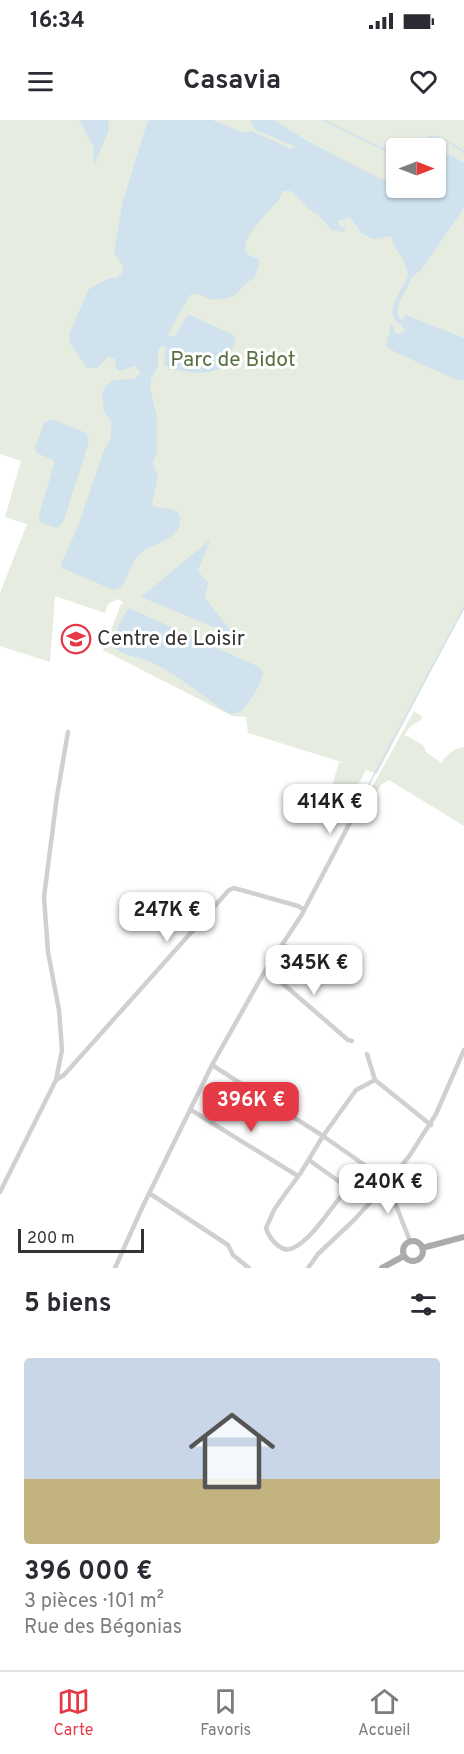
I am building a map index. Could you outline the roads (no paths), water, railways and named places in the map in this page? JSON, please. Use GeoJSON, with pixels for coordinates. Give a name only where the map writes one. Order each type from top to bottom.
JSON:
{"type":"FeatureCollection","features":[{"type":"Feature","properties":{"kind":"main road"},"geometry":{"type":"LineString","coordinates":[[422,1248],[464,1237]]}},
{"type":"Feature","properties":{"kind":"main road"},"geometry":{"type":"LineString","coordinates":[[410,1241],[418,1242],[422,1248],[422,1254],[415,1261],[404,1256],[404,1247],[410,1241]]}},
{"type":"Feature","properties":{"kind":"main road"},"geometry":{"type":"LineString","coordinates":[[382,1268],[404,1256]]}},
{"type":"Feature","properties":{"kind":"street"},"geometry":{"type":"LineString","coordinates":[[0,1192],[56,1080],[62,1050],[56,988],[48,952],[44,897],[68,732]]}},
{"type":"Feature","properties":{"kind":"street"},"geometry":{"type":"LineString","coordinates":[[115,1268],[212,1065],[266,969],[301,916],[354,815]]}},
{"type":"Feature","properties":{"kind":"street"},"geometry":{"type":"LineString","coordinates":[[56,1080],[64,1075],[229,890],[234,888],[303,909]]}},
{"type":"Feature","properties":{"kind":"street"},"geometry":{"type":"LineString","coordinates":[[283,944],[315,972],[322,975]]}},
{"type":"Feature","properties":{"kind":"street"},"geometry":{"type":"LineString","coordinates":[[266,969],[348,1040],[352,1041]]}},
{"type":"Feature","properties":{"kind":"street"},"geometry":{"type":"LineString","coordinates":[[308,1268],[318,1254],[387,1184],[410,1155],[431,1125],[464,1050]]}},
{"type":"Feature","properties":{"kind":"street"},"geometry":{"type":"LineString","coordinates":[[367,1054],[375,1080],[431,1125]]}},
{"type":"Feature","properties":{"kind":"street"},"geometry":{"type":"LineString","coordinates":[[212,1065],[323,1136],[386,1180],[410,1241]]}},
{"type":"Feature","properties":{"kind":"street"},"geometry":{"type":"LineString","coordinates":[[369,1168],[348,1188],[323,1221],[292,1249],[285,1249],[276,1244],[269,1236],[266,1228],[274,1209],[323,1136],[356,1090],[375,1080]]}},
{"type":"Feature","properties":{"kind":"street"},"geometry":{"type":"LineString","coordinates":[[191,1110],[298,1176]]}},
{"type":"Feature","properties":{"kind":"street"},"geometry":{"type":"LineString","coordinates":[[309,1160],[348,1188]]}},
{"type":"Feature","properties":{"kind":"street"},"geometry":{"type":"LineString","coordinates":[[150,1193],[228,1245],[233,1255],[249,1268]]}},
{"type":"Feature","properties":{"kind":"water"},"geometry":{"type":"Polygon","coordinates":[[[79,120],[109,120],[109,130],[95,163],[94,148],[79,120]]]}},
{"type":"Feature","properties":{"kind":"water"},"geometry":{"type":"Polygon","coordinates":[[[149,120],[212,120],[245,133],[252,131],[291,149],[294,146],[256,130],[251,124],[251,120],[274,120],[309,142],[381,179],[386,179],[386,198],[446,198],[446,154],[450,155],[464,163],[464,208],[421,270],[412,277],[408,274],[391,236],[373,239],[361,233],[350,217],[338,221],[339,226],[346,228],[343,232],[331,230],[319,215],[310,210],[291,191],[283,191],[247,240],[246,252],[259,259],[255,277],[237,294],[229,298],[212,300],[201,295],[190,295],[168,334],[169,337],[175,336],[188,314],[233,335],[236,338],[225,365],[219,369],[204,372],[177,370],[164,365],[166,346],[160,347],[158,367],[151,378],[150,387],[157,418],[157,452],[153,462],[158,476],[152,505],[175,511],[180,515],[180,522],[174,534],[148,548],[137,557],[122,587],[114,590],[62,568],[61,565],[111,437],[111,421],[104,411],[102,396],[104,388],[111,381],[136,378],[140,373],[135,366],[119,371],[115,367],[114,358],[107,357],[98,368],[87,368],[70,343],[69,334],[89,289],[109,278],[116,278],[122,273],[123,266],[114,253],[122,204],[149,120]]]}},
{"type":"Feature","properties":{"kind":"water"},"geometry":{"type":"Polygon","coordinates":[[[406,315],[464,338],[464,379],[459,381],[386,346],[391,325],[393,325],[394,332],[400,334],[405,331],[401,324],[406,315]]]}},
{"type":"Feature","properties":{"kind":"water"},"geometry":{"type":"Polygon","coordinates":[[[51,419],[86,433],[89,441],[64,520],[58,528],[39,520],[55,461],[37,453],[35,448],[44,423],[51,419]]]}},
{"type":"Feature","properties":{"kind":"water"},"geometry":{"type":"Polygon","coordinates":[[[210,540],[198,571],[208,583],[205,598],[234,635],[141,597],[210,540]]]}},
{"type":"Feature","properties":{"kind":"water"},"geometry":{"type":"Polygon","coordinates":[[[129,608],[259,667],[263,673],[259,684],[241,712],[230,714],[162,668],[121,652],[112,646],[121,621],[129,608]]]}},
{"type":"Feature","properties":{"kind":"waterway"},"geometry":{"type":"LineString","coordinates":[[323,120],[386,150]]}},
{"type":"Feature","properties":{"kind":"waterway"},"geometry":{"type":"LineString","coordinates":[[427,138],[433,136],[441,138]]}},
{"type":"Feature","properties":{"kind":"waterway"},"geometry":{"type":"LineString","coordinates":[[446,141],[464,152]]}},
{"type":"Feature","properties":{"kind":"waterway"},"geometry":{"type":"LineString","coordinates":[[401,322],[396,318],[396,306],[410,276]]}},
{"type":"Feature","properties":{"kind":"waterway"},"geometry":{"type":"LineString","coordinates":[[355,810],[464,608]]}},
{"type":"Feature","properties":{"kind":"place","name":"Centre de Loisir"},"geometry":{"type":"Point","coordinates":[76,639]}},
{"type":"Feature","properties":{"kind":"park label","name":"Parc de Bidot"},"geometry":{"type":"Point","coordinates":[233,360]}}]}
